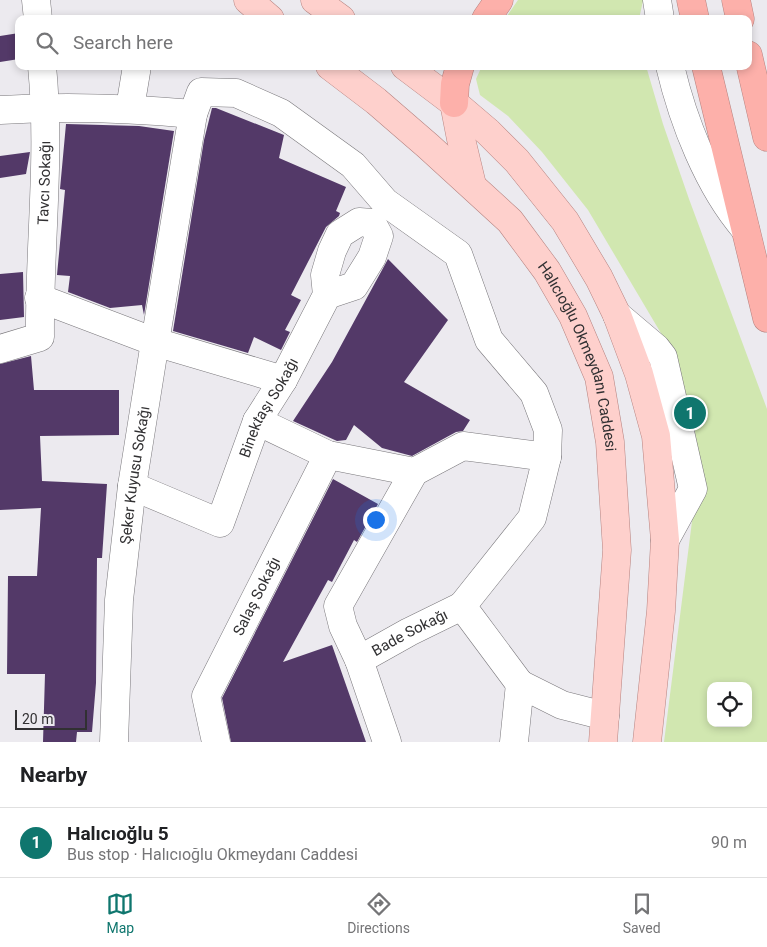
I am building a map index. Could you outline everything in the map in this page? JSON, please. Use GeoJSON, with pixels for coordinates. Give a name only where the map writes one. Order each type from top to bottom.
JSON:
{"type":"FeatureCollection","features":[{"type":"Feature","properties":{"kind":"highway"},"geometry":{"type":"LineString","coordinates":[[691,0],[694,15]]}},
{"type":"Feature","properties":{"kind":"highway"},"geometry":{"type":"LineString","coordinates":[[736,0],[739,15]]}},
{"type":"Feature","properties":{"kind":"highway"},"geometry":{"type":"LineString","coordinates":[[454,104],[455,84],[459,70]]}},
{"type":"Feature","properties":{"kind":"highway"},"geometry":{"type":"LineString","coordinates":[[707,70],[767,318]]}},
{"type":"Feature","properties":{"kind":"highway"},"geometry":{"type":"LineString","coordinates":[[751,70],[767,137]]}},
{"type":"Feature","properties":{"kind":"main road"},"geometry":{"type":"LineString","coordinates":[[248,0],[265,15]]}},
{"type":"Feature","properties":{"kind":"main road"},"geometry":{"type":"LineString","coordinates":[[315,0],[335,15]]}},
{"type":"Feature","properties":{"kind":"main road","name":"Halıcıoğlu Okmeydanı Caddesi"},"geometry":{"type":"LineString","coordinates":[[335,70],[376,101],[510,221],[547,271],[573,316],[599,376],[610,442],[618,550],[604,729]]}},
{"type":"Feature","properties":{"kind":"main road"},"geometry":{"type":"LineString","coordinates":[[410,70],[488,132],[517,161],[565,221],[599,278],[617,315],[640,374],[656,436],[665,540],[661,611],[647,742]]}},
{"type":"Feature","properties":{"kind":"main road"},"geometry":{"type":"LineString","coordinates":[[454,104],[460,139],[472,185]]}},
{"type":"Feature","properties":{"kind":"street"},"geometry":{"type":"LineString","coordinates":[[36,0],[38,15]]}},
{"type":"Feature","properties":{"kind":"street"},"geometry":{"type":"LineString","coordinates":[[657,0],[659,15]]}},
{"type":"Feature","properties":{"kind":"street","name":"Tavcı Sokağı"},"geometry":{"type":"LineString","coordinates":[[0,349],[40,337],[39,298],[46,107],[42,70]]}},
{"type":"Feature","properties":{"kind":"street"},"geometry":{"type":"LineString","coordinates":[[130,108],[136,70]]}},
{"type":"Feature","properties":{"kind":"street"},"geometry":{"type":"LineString","coordinates":[[671,70],[688,128],[704,164],[734,216],[745,229]]}},
{"type":"Feature","properties":{"kind":"street","name":"Şeker Kuyusu Sokağı"},"geometry":{"type":"LineString","coordinates":[[114,742],[119,600],[132,486],[193,114],[200,92],[236,93],[281,113],[353,165]]}},
{"type":"Feature","properties":{"kind":"street"},"geometry":{"type":"LineString","coordinates":[[0,110],[46,107],[130,108],[193,114]]}},
{"type":"Feature","properties":{"kind":"street"},"geometry":{"type":"LineString","coordinates":[[327,295],[354,286],[372,257],[379,236],[372,222],[359,222],[353,165]]}},
{"type":"Feature","properties":{"kind":"street"},"geometry":{"type":"LineString","coordinates":[[353,165],[385,202],[458,254],[489,340],[534,393],[548,430],[547,457],[532,518],[462,606],[520,684],[604,729]]}},
{"type":"Feature","properties":{"kind":"street","name":"Binektaşı Sokağı"},"geometry":{"type":"LineString","coordinates":[[132,486],[220,523],[258,421],[283,380],[327,295],[325,275],[332,251],[340,234],[359,222]]}},
{"type":"Feature","properties":{"kind":"street"},"geometry":{"type":"LineString","coordinates":[[39,298],[155,342],[283,380]]}},
{"type":"Feature","properties":{"kind":"street"},"geometry":{"type":"LineString","coordinates":[[258,421],[328,455],[414,472],[464,446],[547,457]]}},
{"type":"Feature","properties":{"kind":"street","name":"Salaş Sokağı"},"geometry":{"type":"LineString","coordinates":[[216,742],[206,696],[328,455]]}},
{"type":"Feature","properties":{"kind":"street","name":"Bade Sokağı"},"geometry":{"type":"LineString","coordinates":[[387,742],[359,660],[343,626],[338,606],[414,472]]}},
{"type":"Feature","properties":{"kind":"street","name":"Bade Sokağı"},"geometry":{"type":"LineString","coordinates":[[359,660],[409,632],[462,606]]}},
{"type":"Feature","properties":{"kind":"street"},"geometry":{"type":"LineString","coordinates":[[514,742],[520,684]]}},
{"type":"Feature","properties":{"kind":"green space"},"geometry":{"type":"Polygon","coordinates":[[[518,0],[643,0],[640,15],[508,15],[518,0]]]}},
{"type":"Feature","properties":{"kind":"green space"},"geometry":{"type":"Polygon","coordinates":[[[480,70],[647,70],[663,124],[689,199],[767,409],[767,742],[664,742],[698,474],[695,431],[678,362],[588,210],[542,152],[508,116],[480,95],[476,79],[480,70]]]}},
{"type":"Feature","properties":{"kind":"building"},"geometry":{"type":"Polygon","coordinates":[[[15,34],[15,60],[0,62],[0,36],[15,34]]]}},
{"type":"Feature","properties":{"kind":"building"},"geometry":{"type":"Polygon","coordinates":[[[212,108],[284,135],[279,158],[346,187],[336,211],[340,213],[339,216],[326,227],[291,295],[301,300],[285,330],[290,332],[281,350],[254,337],[248,353],[173,331],[204,140],[212,108]]]}},
{"type":"Feature","properties":{"kind":"building"},"geometry":{"type":"Polygon","coordinates":[[[66,124],[139,126],[174,131],[144,315],[142,305],[110,308],[68,292],[70,276],[57,275],[65,190],[60,189],[66,124]]]}},
{"type":"Feature","properties":{"kind":"building"},"geometry":{"type":"Polygon","coordinates":[[[30,152],[26,174],[0,178],[0,156],[30,152]]]}},
{"type":"Feature","properties":{"kind":"building"},"geometry":{"type":"Polygon","coordinates":[[[388,259],[448,320],[404,382],[470,420],[463,431],[456,432],[412,456],[382,448],[354,425],[346,440],[337,441],[293,421],[332,362],[388,259]]]}},
{"type":"Feature","properties":{"kind":"building"},"geometry":{"type":"Polygon","coordinates":[[[23,272],[24,317],[0,320],[0,274],[23,272]]]}},
{"type":"Feature","properties":{"kind":"building"},"geometry":{"type":"Polygon","coordinates":[[[31,356],[34,390],[119,390],[119,435],[40,436],[42,481],[107,484],[102,558],[97,558],[96,683],[92,732],[77,732],[76,742],[43,742],[45,674],[7,674],[8,576],[37,576],[41,508],[0,510],[0,364],[31,356]]]}},
{"type":"Feature","properties":{"kind":"building"},"geometry":{"type":"Polygon","coordinates":[[[333,479],[378,504],[357,542],[354,540],[332,582],[328,580],[283,662],[332,645],[366,742],[231,742],[222,698],[333,479]]]}},
{"type":"Feature","properties":{"kind":"place","name":"Halıcıoğlu 5"},"geometry":{"type":"Point","coordinates":[690,413]}}]}
